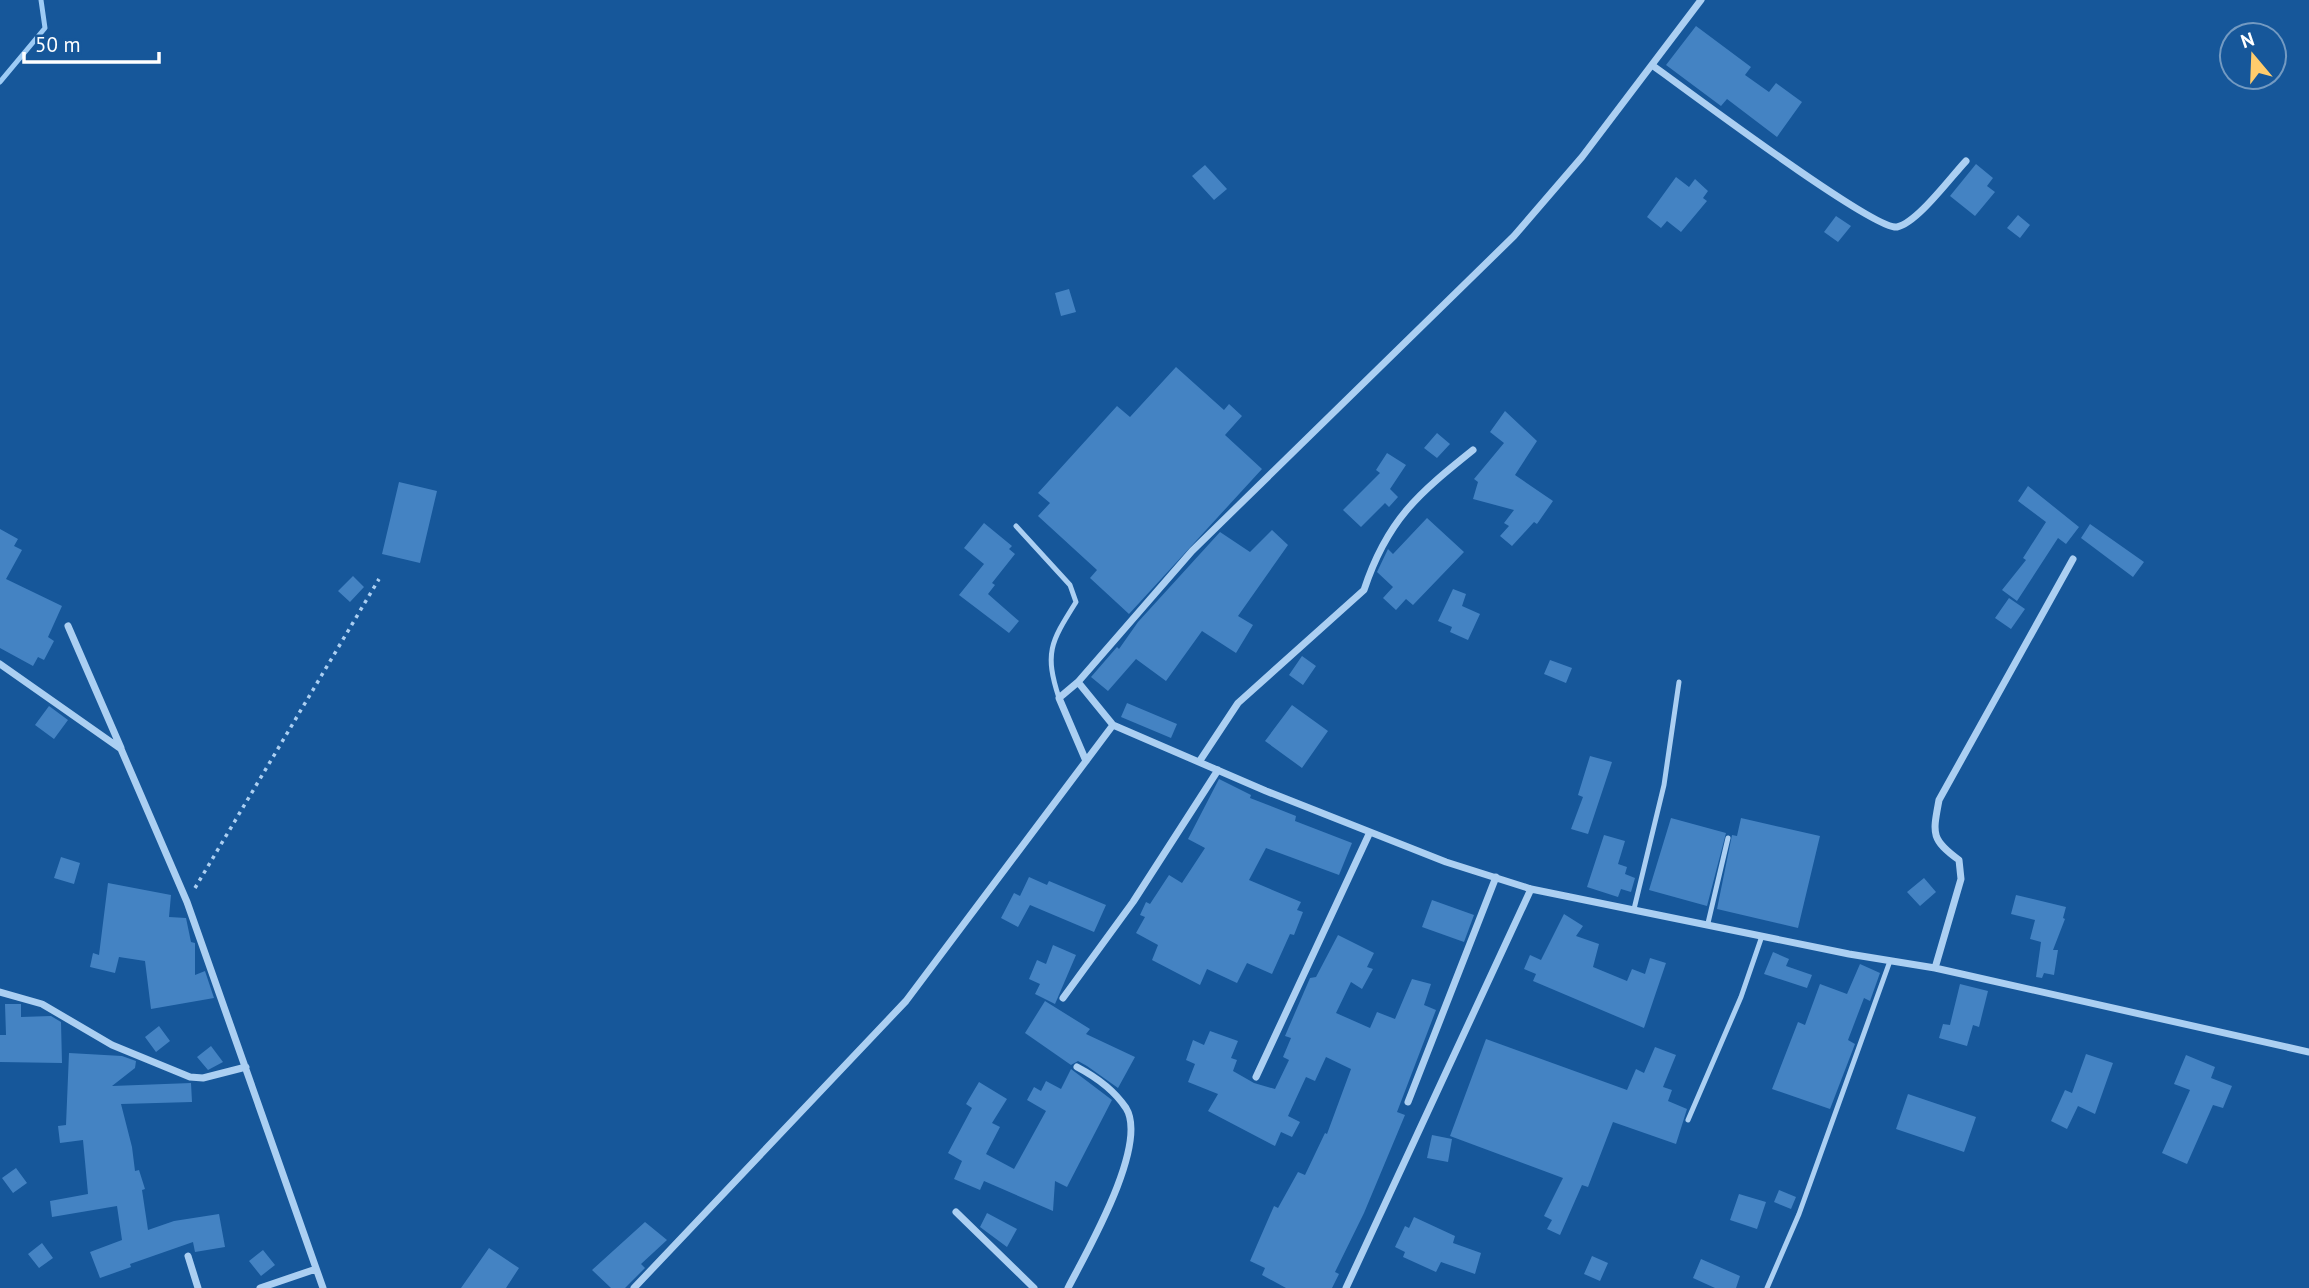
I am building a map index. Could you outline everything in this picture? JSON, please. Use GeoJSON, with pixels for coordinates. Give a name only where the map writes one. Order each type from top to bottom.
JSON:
{"type":"FeatureCollection","features":[{"type":"Feature","properties":{"kind":"street"},"geometry":{"type":"LineString","coordinates":[[1086,761],[1059,698],[1078,682],[1192,551],[1514,236],[1582,157],[1701,0]]}},
{"type":"Feature","properties":{"kind":"street"},"geometry":{"type":"LineString","coordinates":[[1652,65],[1812,179],[1877,222],[1894,228],[1909,223],[1966,161]]}},
{"type":"Feature","properties":{"kind":"street"},"geometry":{"type":"LineString","coordinates":[[1199,762],[1238,703],[1364,590],[1373,563],[1404,509],[1473,450]]}},
{"type":"Feature","properties":{"kind":"street"},"geometry":{"type":"LineString","coordinates":[[1935,968],[1961,879],[1959,860],[1941,846],[1933,832],[1939,800],[2073,559]]}},
{"type":"Feature","properties":{"kind":"street"},"geometry":{"type":"LineString","coordinates":[[68,625],[187,902],[323,1288]]}},
{"type":"Feature","properties":{"kind":"street"},"geometry":{"type":"LineString","coordinates":[[0,664],[121,749]]}},
{"type":"Feature","properties":{"kind":"street"},"geometry":{"type":"LineString","coordinates":[[1078,682],[1113,725],[1446,862],[1531,889],[1935,968],[2309,1052]]}},
{"type":"Feature","properties":{"kind":"street"},"geometry":{"type":"LineString","coordinates":[[634,1288],[906,1001],[1113,725]]}},
{"type":"Feature","properties":{"kind":"street"},"geometry":{"type":"LineString","coordinates":[[1063,998],[1133,902],[1218,770]]}},
{"type":"Feature","properties":{"kind":"street"},"geometry":{"type":"LineString","coordinates":[[1256,1077],[1370,832]]}},
{"type":"Feature","properties":{"kind":"street"},"geometry":{"type":"LineString","coordinates":[[1408,1101],[1496,877]]}},
{"type":"Feature","properties":{"kind":"street"},"geometry":{"type":"LineString","coordinates":[[1346,1288],[1531,889]]}},
{"type":"Feature","properties":{"kind":"street"},"geometry":{"type":"LineString","coordinates":[[0,992],[42,1004],[112,1045],[190,1076],[203,1078],[246,1068]]}},
{"type":"Feature","properties":{"kind":"street"},"geometry":{"type":"LineString","coordinates":[[1068,1288],[1105,1218],[1131,1145],[1127,1110],[1099,1079],[1077,1067]]}},
{"type":"Feature","properties":{"kind":"street"},"geometry":{"type":"LineString","coordinates":[[956,1212],[1034,1288]]}},
{"type":"Feature","properties":{"kind":"street"},"geometry":{"type":"LineString","coordinates":[[188,1256],[198,1288]]}},
{"type":"Feature","properties":{"kind":"street"},"geometry":{"type":"LineString","coordinates":[[260,1288],[316,1269]]}},
{"type":"Feature","properties":{"kind":"lane"},"geometry":{"type":"LineString","coordinates":[[1016,526],[1070,586],[1076,602],[1057,633],[1048,666],[1059,698]]}},
{"type":"Feature","properties":{"kind":"lane"},"geometry":{"type":"LineString","coordinates":[[1634,909],[1664,785],[1679,682]]}},
{"type":"Feature","properties":{"kind":"lane"},"geometry":{"type":"LineString","coordinates":[[1708,923],[1728,838]]}},
{"type":"Feature","properties":{"kind":"lane"},"geometry":{"type":"LineString","coordinates":[[1688,1120],[1741,997],[1762,936]]}},
{"type":"Feature","properties":{"kind":"lane"},"geometry":{"type":"LineString","coordinates":[[1767,1288],[1799,1214],[1890,961]]}},
{"type":"Feature","properties":{"kind":"path"},"geometry":{"type":"LineString","coordinates":[[187,902],[380,579]]}},
{"type":"Feature","properties":{"kind":"building"},"geometry":{"type":"Polygon","coordinates":[[[1696,26],[1751,67],[1745,75],[1769,92],[1776,83],[1802,102],[1777,137],[1727,99],[1721,106],[1666,65],[1696,26]]]}},
{"type":"Feature","properties":{"kind":"building"},"geometry":{"type":"Polygon","coordinates":[[[1976,164],[1993,178],[1987,186],[1995,192],[1975,216],[1950,196],[1976,164]]]}},
{"type":"Feature","properties":{"kind":"building"},"geometry":{"type":"Polygon","coordinates":[[[1205,165],[1227,189],[1214,200],[1192,176],[1205,165]]]}},
{"type":"Feature","properties":{"kind":"building"},"geometry":{"type":"Polygon","coordinates":[[[1676,177],[1689,187],[1695,179],[1708,191],[1703,198],[1707,201],[1681,232],[1667,221],[1661,228],[1647,217],[1676,177]]]}},
{"type":"Feature","properties":{"kind":"building"},"geometry":{"type":"Polygon","coordinates":[[[2018,215],[2030,225],[2020,238],[2007,228],[2018,215]]]}},
{"type":"Feature","properties":{"kind":"building"},"geometry":{"type":"Polygon","coordinates":[[[1836,216],[1851,226],[1838,242],[1824,232],[1836,216]]]}},
{"type":"Feature","properties":{"kind":"building"},"geometry":{"type":"Polygon","coordinates":[[[1069,289],[1076,312],[1061,316],[1055,293],[1069,289]]]}},
{"type":"Feature","properties":{"kind":"building"},"geometry":{"type":"Polygon","coordinates":[[[1176,367],[1224,410],[1229,404],[1242,416],[1225,435],[1262,469],[1129,614],[1090,578],[1097,570],[1038,516],[1050,503],[1038,493],[1117,406],[1130,417],[1176,367]]]}},
{"type":"Feature","properties":{"kind":"building"},"geometry":{"type":"Polygon","coordinates":[[[1505,411],[1537,441],[1515,475],[1553,501],[1537,524],[1534,522],[1512,546],[1500,536],[1509,526],[1504,523],[1514,510],[1473,499],[1478,482],[1474,479],[1504,443],[1490,432],[1505,411]]]}},
{"type":"Feature","properties":{"kind":"building"},"geometry":{"type":"Polygon","coordinates":[[[1437,433],[1450,444],[1437,458],[1424,448],[1437,433]]]}},
{"type":"Feature","properties":{"kind":"building"},"geometry":{"type":"Polygon","coordinates":[[[1387,453],[1406,465],[1390,489],[1398,497],[1389,507],[1385,503],[1361,527],[1343,510],[1380,473],[1376,470],[1387,453]]]}},
{"type":"Feature","properties":{"kind":"building"},"geometry":{"type":"Polygon","coordinates":[[[399,482],[437,491],[420,563],[382,554],[399,482]]]}},
{"type":"Feature","properties":{"kind":"building"},"geometry":{"type":"Polygon","coordinates":[[[2028,486],[2079,527],[2066,544],[2058,538],[2017,601],[2002,590],[2026,560],[2023,558],[2046,522],[2018,501],[2028,486]]]}},
{"type":"Feature","properties":{"kind":"building"},"geometry":{"type":"Polygon","coordinates":[[[1427,518],[1464,552],[1413,605],[1406,599],[1396,610],[1383,598],[1393,587],[1377,572],[1388,549],[1393,554],[1427,518]]]}},
{"type":"Feature","properties":{"kind":"building"},"geometry":{"type":"Polygon","coordinates":[[[984,523],[1012,546],[1009,549],[1015,554],[992,583],[995,585],[988,594],[1019,621],[1009,633],[959,595],[984,564],[964,548],[984,523]]]}},
{"type":"Feature","properties":{"kind":"building"},"geometry":{"type":"Polygon","coordinates":[[[2090,524],[2144,562],[2133,577],[2081,538],[2090,524]]]}},
{"type":"Feature","properties":{"kind":"building"},"geometry":{"type":"Polygon","coordinates":[[[0,529],[18,539],[14,546],[22,550],[6,579],[62,606],[48,637],[54,641],[44,660],[38,657],[33,666],[0,648],[0,529]]]}},
{"type":"Feature","properties":{"kind":"building"},"geometry":{"type":"Polygon","coordinates":[[[1272,530],[1288,545],[1238,616],[1253,625],[1236,653],[1202,631],[1166,681],[1136,659],[1108,691],[1091,677],[1117,647],[1119,649],[1138,622],[1220,532],[1250,552],[1272,530]]]}},
{"type":"Feature","properties":{"kind":"building"},"geometry":{"type":"Polygon","coordinates":[[[353,576],[364,587],[350,602],[338,591],[353,576]]]}},
{"type":"Feature","properties":{"kind":"building"},"geometry":{"type":"Polygon","coordinates":[[[1453,589],[1466,594],[1462,606],[1480,614],[1468,640],[1450,632],[1452,627],[1438,621],[1453,589]]]}},
{"type":"Feature","properties":{"kind":"building"},"geometry":{"type":"Polygon","coordinates":[[[2009,598],[2025,609],[2011,629],[1995,618],[2009,598]]]}},
{"type":"Feature","properties":{"kind":"building"},"geometry":{"type":"Polygon","coordinates":[[[1302,656],[1316,666],[1303,685],[1289,675],[1302,656]]]}},
{"type":"Feature","properties":{"kind":"building"},"geometry":{"type":"Polygon","coordinates":[[[1550,660],[1572,668],[1566,683],[1544,674],[1550,660]]]}},
{"type":"Feature","properties":{"kind":"building"},"geometry":{"type":"Polygon","coordinates":[[[1127,703],[1177,724],[1171,738],[1121,717],[1127,703]]]}},
{"type":"Feature","properties":{"kind":"building"},"geometry":{"type":"Polygon","coordinates":[[[1292,705],[1328,731],[1302,768],[1265,741],[1292,705]]]}},
{"type":"Feature","properties":{"kind":"building"},"geometry":{"type":"Polygon","coordinates":[[[49,706],[68,720],[54,739],[35,725],[49,706]]]}},
{"type":"Feature","properties":{"kind":"building"},"geometry":{"type":"Polygon","coordinates":[[[1590,756],[1612,762],[1588,834],[1571,829],[1583,797],[1578,795],[1590,756]]]}},
{"type":"Feature","properties":{"kind":"building"},"geometry":{"type":"Polygon","coordinates":[[[1219,779],[1251,795],[1250,798],[1296,816],[1295,821],[1352,843],[1339,875],[1266,848],[1249,880],[1301,902],[1297,910],[1303,912],[1294,935],[1290,934],[1272,974],[1247,963],[1237,983],[1207,969],[1200,985],[1152,960],[1158,945],[1136,933],[1145,917],[1140,915],[1146,902],[1150,904],[1169,875],[1182,883],[1205,848],[1188,839],[1219,779]]]}},
{"type":"Feature","properties":{"kind":"building"},"geometry":{"type":"Polygon","coordinates":[[[1671,818],[1726,833],[1707,906],[1649,890],[1671,818]]]}},
{"type":"Feature","properties":{"kind":"building"},"geometry":{"type":"Polygon","coordinates":[[[1741,818],[1820,836],[1798,928],[1717,909],[1732,835],[1737,836],[1741,818]]]}},
{"type":"Feature","properties":{"kind":"building"},"geometry":{"type":"Polygon","coordinates":[[[1604,835],[1625,841],[1618,864],[1627,867],[1625,874],[1635,878],[1631,892],[1621,889],[1618,897],[1587,887],[1604,835]]]}},
{"type":"Feature","properties":{"kind":"building"},"geometry":{"type":"Polygon","coordinates":[[[61,857],[80,863],[74,884],[54,878],[61,857]]]}},
{"type":"Feature","properties":{"kind":"building"},"geometry":{"type":"Polygon","coordinates":[[[1029,877],[1047,885],[1049,881],[1106,905],[1094,932],[1030,905],[1018,927],[1001,918],[1014,893],[1020,896],[1029,877]]]}},
{"type":"Feature","properties":{"kind":"building"},"geometry":{"type":"Polygon","coordinates":[[[1924,878],[1936,892],[1920,906],[1907,892],[1924,878]]]}},
{"type":"Feature","properties":{"kind":"building"},"geometry":{"type":"Polygon","coordinates":[[[108,883],[171,895],[169,917],[186,918],[191,942],[195,943],[195,975],[205,971],[214,998],[151,1009],[145,961],[119,957],[115,973],[90,967],[93,953],[99,955],[108,883]]]}},
{"type":"Feature","properties":{"kind":"building"},"geometry":{"type":"Polygon","coordinates":[[[2016,895],[2066,907],[2065,919],[2053,950],[2058,950],[2054,975],[2044,973],[2042,978],[2036,977],[2041,942],[2030,939],[2035,920],[2011,914],[2016,895]]]}},
{"type":"Feature","properties":{"kind":"building"},"geometry":{"type":"Polygon","coordinates":[[[1432,900],[1474,915],[1464,942],[1422,927],[1432,900]]]}},
{"type":"Feature","properties":{"kind":"building"},"geometry":{"type":"Polygon","coordinates":[[[1564,914],[1583,926],[1576,936],[1599,944],[1593,967],[1627,981],[1632,969],[1645,974],[1650,958],[1666,963],[1644,1028],[1533,981],[1536,974],[1524,969],[1530,955],[1541,960],[1564,914]]]}},
{"type":"Feature","properties":{"kind":"building"},"geometry":{"type":"Polygon","coordinates":[[[1338,935],[1374,953],[1367,967],[1373,969],[1362,989],[1351,982],[1336,1013],[1370,1028],[1377,1012],[1395,1019],[1412,979],[1431,984],[1424,1005],[1436,1010],[1397,1112],[1405,1115],[1364,1213],[1335,1272],[1339,1274],[1332,1288],[1286,1288],[1262,1275],[1265,1268],[1250,1261],[1274,1206],[1278,1208],[1298,1172],[1305,1175],[1325,1133],[1327,1134],[1351,1069],[1326,1057],[1315,1081],[1306,1077],[1288,1116],[1300,1122],[1292,1137],[1281,1132],[1275,1146],[1208,1111],[1218,1094],[1188,1082],[1195,1064],[1186,1060],[1193,1040],[1204,1045],[1210,1031],[1238,1041],[1231,1058],[1237,1060],[1233,1071],[1254,1083],[1275,1089],[1289,1060],[1283,1057],[1291,1038],[1285,1036],[1310,978],[1316,977],[1338,935]]]}},
{"type":"Feature","properties":{"kind":"building"},"geometry":{"type":"Polygon","coordinates":[[[1053,945],[1076,955],[1055,1004],[1035,994],[1040,984],[1029,979],[1037,960],[1046,964],[1053,945]]]}},
{"type":"Feature","properties":{"kind":"building"},"geometry":{"type":"Polygon","coordinates":[[[1773,952],[1789,959],[1786,966],[1812,975],[1807,988],[1764,974],[1773,952]]]}},
{"type":"Feature","properties":{"kind":"building"},"geometry":{"type":"Polygon","coordinates":[[[1860,964],[1880,973],[1870,1001],[1864,998],[1848,1040],[1855,1044],[1830,1109],[1772,1089],[1798,1022],[1805,1025],[1820,984],[1847,994],[1860,964]]]}},
{"type":"Feature","properties":{"kind":"building"},"geometry":{"type":"Polygon","coordinates":[[[1960,984],[1988,991],[1979,1027],[1973,1025],[1967,1046],[1939,1038],[1943,1024],[1950,1025],[1960,984]]]}},
{"type":"Feature","properties":{"kind":"building"},"geometry":{"type":"Polygon","coordinates":[[[1045,1001],[1090,1029],[1086,1034],[1135,1057],[1118,1088],[1078,1061],[1071,1065],[1025,1033],[1045,1001]]]}},
{"type":"Feature","properties":{"kind":"building"},"geometry":{"type":"Polygon","coordinates":[[[5,1004],[21,1004],[21,1017],[51,1016],[61,1022],[62,1063],[0,1062],[0,1035],[6,1035],[5,1004]]]}},
{"type":"Feature","properties":{"kind":"building"},"geometry":{"type":"Polygon","coordinates":[[[159,1026],[170,1041],[156,1052],[145,1037],[159,1026]]]}},
{"type":"Feature","properties":{"kind":"building"},"geometry":{"type":"Polygon","coordinates":[[[1486,1039],[1627,1090],[1636,1069],[1644,1073],[1655,1047],[1676,1055],[1663,1087],[1672,1090],[1668,1101],[1687,1109],[1676,1144],[1613,1122],[1588,1187],[1582,1185],[1560,1235],[1547,1229],[1552,1220],[1544,1216],[1563,1178],[1450,1136],[1486,1039]]]}},
{"type":"Feature","properties":{"kind":"building"},"geometry":{"type":"Polygon","coordinates":[[[211,1046],[223,1062],[208,1070],[197,1057],[211,1046]]]}},
{"type":"Feature","properties":{"kind":"building"},"geometry":{"type":"Polygon","coordinates":[[[69,1053],[122,1056],[136,1061],[135,1068],[112,1086],[191,1083],[192,1102],[121,1104],[135,1171],[139,1170],[145,1189],[142,1190],[148,1230],[174,1221],[219,1214],[225,1247],[195,1252],[193,1242],[130,1264],[131,1267],[100,1278],[90,1252],[122,1240],[117,1206],[52,1217],[50,1201],[88,1194],[83,1140],[60,1143],[58,1126],[66,1125],[69,1053]]]}},
{"type":"Feature","properties":{"kind":"building"},"geometry":{"type":"Polygon","coordinates":[[[2086,1054],[2113,1063],[2095,1114],[2078,1106],[2067,1129],[2051,1121],[2065,1090],[2072,1093],[2086,1054]]]}},
{"type":"Feature","properties":{"kind":"building"},"geometry":{"type":"Polygon","coordinates":[[[2186,1055],[2215,1067],[2211,1078],[2232,1086],[2223,1108],[2213,1105],[2187,1164],[2162,1153],[2190,1090],[2174,1084],[2186,1055]]]}},
{"type":"Feature","properties":{"kind":"building"},"geometry":{"type":"Polygon","coordinates":[[[1071,1069],[1112,1100],[1067,1187],[1055,1181],[1053,1211],[984,1181],[980,1190],[954,1179],[962,1161],[948,1153],[972,1108],[966,1104],[979,1082],[1007,1099],[992,1123],[1000,1127],[986,1154],[1014,1169],[1046,1111],[1027,1100],[1034,1087],[1041,1091],[1046,1081],[1061,1089],[1071,1069]]]}},
{"type":"Feature","properties":{"kind":"building"},"geometry":{"type":"Polygon","coordinates":[[[1908,1094],[1976,1117],[1964,1152],[1896,1129],[1908,1094]]]}},
{"type":"Feature","properties":{"kind":"building"},"geometry":{"type":"Polygon","coordinates":[[[1432,1135],[1452,1139],[1448,1162],[1427,1158],[1432,1135]]]}},
{"type":"Feature","properties":{"kind":"building"},"geometry":{"type":"Polygon","coordinates":[[[16,1168],[27,1183],[13,1193],[2,1178],[16,1168]]]}},
{"type":"Feature","properties":{"kind":"building"},"geometry":{"type":"Polygon","coordinates":[[[1779,1190],[1796,1197],[1791,1209],[1774,1202],[1779,1190]]]}},
{"type":"Feature","properties":{"kind":"building"},"geometry":{"type":"Polygon","coordinates":[[[1739,1194],[1766,1202],[1757,1229],[1730,1220],[1739,1194]]]}},
{"type":"Feature","properties":{"kind":"building"},"geometry":{"type":"Polygon","coordinates":[[[987,1213],[1017,1229],[1007,1247],[980,1227],[987,1213]]]}},
{"type":"Feature","properties":{"kind":"building"},"geometry":{"type":"Polygon","coordinates":[[[1414,1217],[1455,1236],[1453,1243],[1481,1253],[1475,1274],[1441,1262],[1436,1272],[1403,1257],[1405,1252],[1395,1247],[1405,1226],[1409,1228],[1414,1217]]]}},
{"type":"Feature","properties":{"kind":"building"},"geometry":{"type":"Polygon","coordinates":[[[645,1222],[667,1240],[641,1264],[645,1268],[625,1288],[611,1288],[592,1270],[645,1222]]]}},
{"type":"Feature","properties":{"kind":"building"},"geometry":{"type":"Polygon","coordinates":[[[42,1243],[53,1258],[39,1268],[28,1254],[42,1243]]]}},
{"type":"Feature","properties":{"kind":"building"},"geometry":{"type":"Polygon","coordinates":[[[489,1248],[519,1268],[506,1288],[461,1288],[489,1248]]]}},
{"type":"Feature","properties":{"kind":"building"},"geometry":{"type":"Polygon","coordinates":[[[263,1250],[275,1265],[261,1276],[249,1261],[263,1250]]]}},
{"type":"Feature","properties":{"kind":"building"},"geometry":{"type":"Polygon","coordinates":[[[1592,1256],[1608,1263],[1600,1281],[1584,1274],[1592,1256]]]}},
{"type":"Feature","properties":{"kind":"building"},"geometry":{"type":"Polygon","coordinates":[[[1701,1259],[1740,1276],[1736,1288],[1715,1288],[1693,1278],[1701,1259]]]}},
{"type":"Feature","properties":{"kind":"waterway"},"geometry":{"type":"LineString","coordinates":[[0,82],[45,28],[41,0]]}}]}
